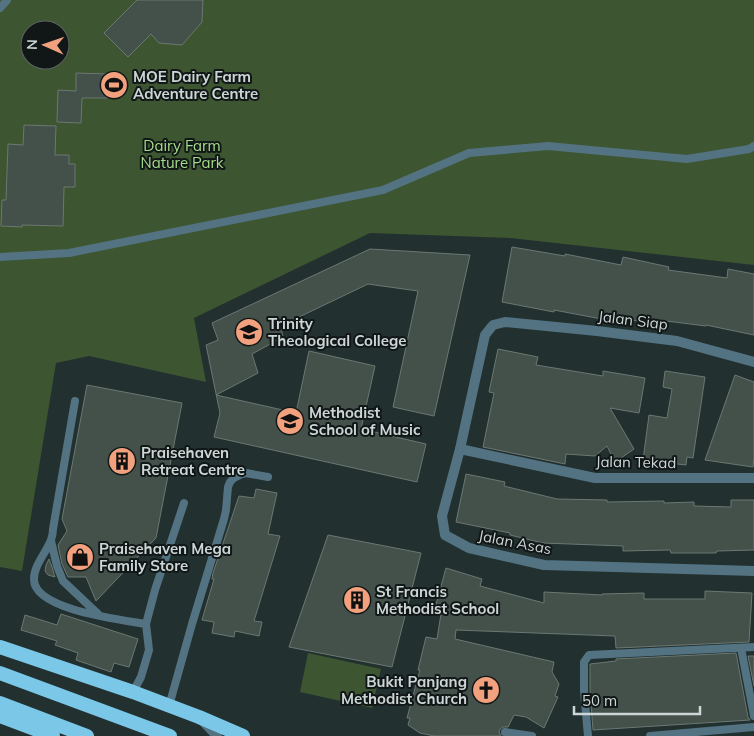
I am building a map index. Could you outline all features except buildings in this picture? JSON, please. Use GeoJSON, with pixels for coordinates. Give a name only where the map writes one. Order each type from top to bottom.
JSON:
{"type":"FeatureCollection","features":[{"type":"Feature","properties":{"kind":"highway"},"geometry":{"type":"LineString","coordinates":[[0,647],[133,692],[243,736]]}},
{"type":"Feature","properties":{"kind":"highway"},"geometry":{"type":"LineString","coordinates":[[0,673],[170,736]]}},
{"type":"Feature","properties":{"kind":"highway"},"geometry":{"type":"LineString","coordinates":[[0,703],[88,736]]}},
{"type":"Feature","properties":{"kind":"highway"},"geometry":{"type":"LineString","coordinates":[[0,716],[52,736]]}},
{"type":"Feature","properties":{"kind":"street","name":"Jalan Siap"},"geometry":{"type":"LineString","coordinates":[[506,322],[677,341],[754,362]]}},
{"type":"Feature","properties":{"kind":"street","name":"Jalan Asas"},"geometry":{"type":"LineString","coordinates":[[506,322],[493,325],[485,335],[460,449],[442,516],[445,535],[469,548],[544,565],[754,571]]}},
{"type":"Feature","properties":{"kind":"street","name":"Jalan Tekad"},"geometry":{"type":"LineString","coordinates":[[460,449],[595,478],[754,478]]}},
{"type":"Feature","properties":{"kind":"street"},"geometry":{"type":"LineString","coordinates":[[199,717],[217,736]]}},
{"type":"Feature","properties":{"kind":"lane"},"geometry":{"type":"LineString","coordinates":[[0,8],[7,0]]}},
{"type":"Feature","properties":{"kind":"lane"},"geometry":{"type":"LineString","coordinates":[[0,257],[69,254],[383,190],[469,153],[548,146],[687,159],[749,150],[754,146]]}},
{"type":"Feature","properties":{"kind":"lane"},"geometry":{"type":"LineString","coordinates":[[76,401],[54,529],[34,576],[34,586],[44,597],[64,606],[99,616],[146,624]]}},
{"type":"Feature","properties":{"kind":"lane"},"geometry":{"type":"LineString","coordinates":[[170,706],[192,624],[224,519],[230,482],[246,473],[268,477]]}},
{"type":"Feature","properties":{"kind":"lane"},"geometry":{"type":"LineString","coordinates":[[133,692],[141,677],[149,650],[146,624],[155,590],[184,503]]}},
{"type":"Feature","properties":{"kind":"lane"},"geometry":{"type":"LineString","coordinates":[[50,541],[63,581],[99,616]]}},
{"type":"Feature","properties":{"kind":"lane"},"geometry":{"type":"LineString","coordinates":[[588,736],[584,690],[584,662],[589,655],[754,647]]}},
{"type":"Feature","properties":{"kind":"lane"},"geometry":{"type":"LineString","coordinates":[[741,648],[754,716]]}},
{"type":"Feature","properties":{"kind":"lane"},"geometry":{"type":"LineString","coordinates":[[650,736],[754,727]]}},
{"type":"Feature","properties":{"kind":"lane"},"geometry":{"type":"LineString","coordinates":[[505,732],[532,736]]}},
{"type":"Feature","properties":{"kind":"green space","name":"Dairy Farm Nature Park"},"geometry":{"type":"Polygon","coordinates":[[[0,0],[754,0],[754,265],[510,238],[370,233],[194,318],[206,382],[89,356],[56,363],[22,571],[0,567],[0,0]]]}},
{"type":"Feature","properties":{"kind":"green space"},"geometry":{"type":"Polygon","coordinates":[[[308,653],[381,669],[372,708],[300,692],[308,653]]]}},
{"type":"Feature","properties":{"kind":"place","name":"MOE Dairy Farm Adventure Centre"},"geometry":{"type":"Point","coordinates":[114,85]}},
{"type":"Feature","properties":{"kind":"place","name":"Trinity Theological College"},"geometry":{"type":"Point","coordinates":[249,332]}},
{"type":"Feature","properties":{"kind":"place","name":"Methodist School of Music"},"geometry":{"type":"Point","coordinates":[290,421]}},
{"type":"Feature","properties":{"kind":"place","name":"Praisehaven Retreat Centre"},"geometry":{"type":"Point","coordinates":[122,461]}},
{"type":"Feature","properties":{"kind":"place","name":"Praisehaven Mega Family Store"},"geometry":{"type":"Point","coordinates":[80,557]}},
{"type":"Feature","properties":{"kind":"place","name":"St Francis Methodist School"},"geometry":{"type":"Point","coordinates":[357,600]}},
{"type":"Feature","properties":{"kind":"place","name":"Bukit Panjang Methodist Church"},"geometry":{"type":"Point","coordinates":[486,690]}}]}
